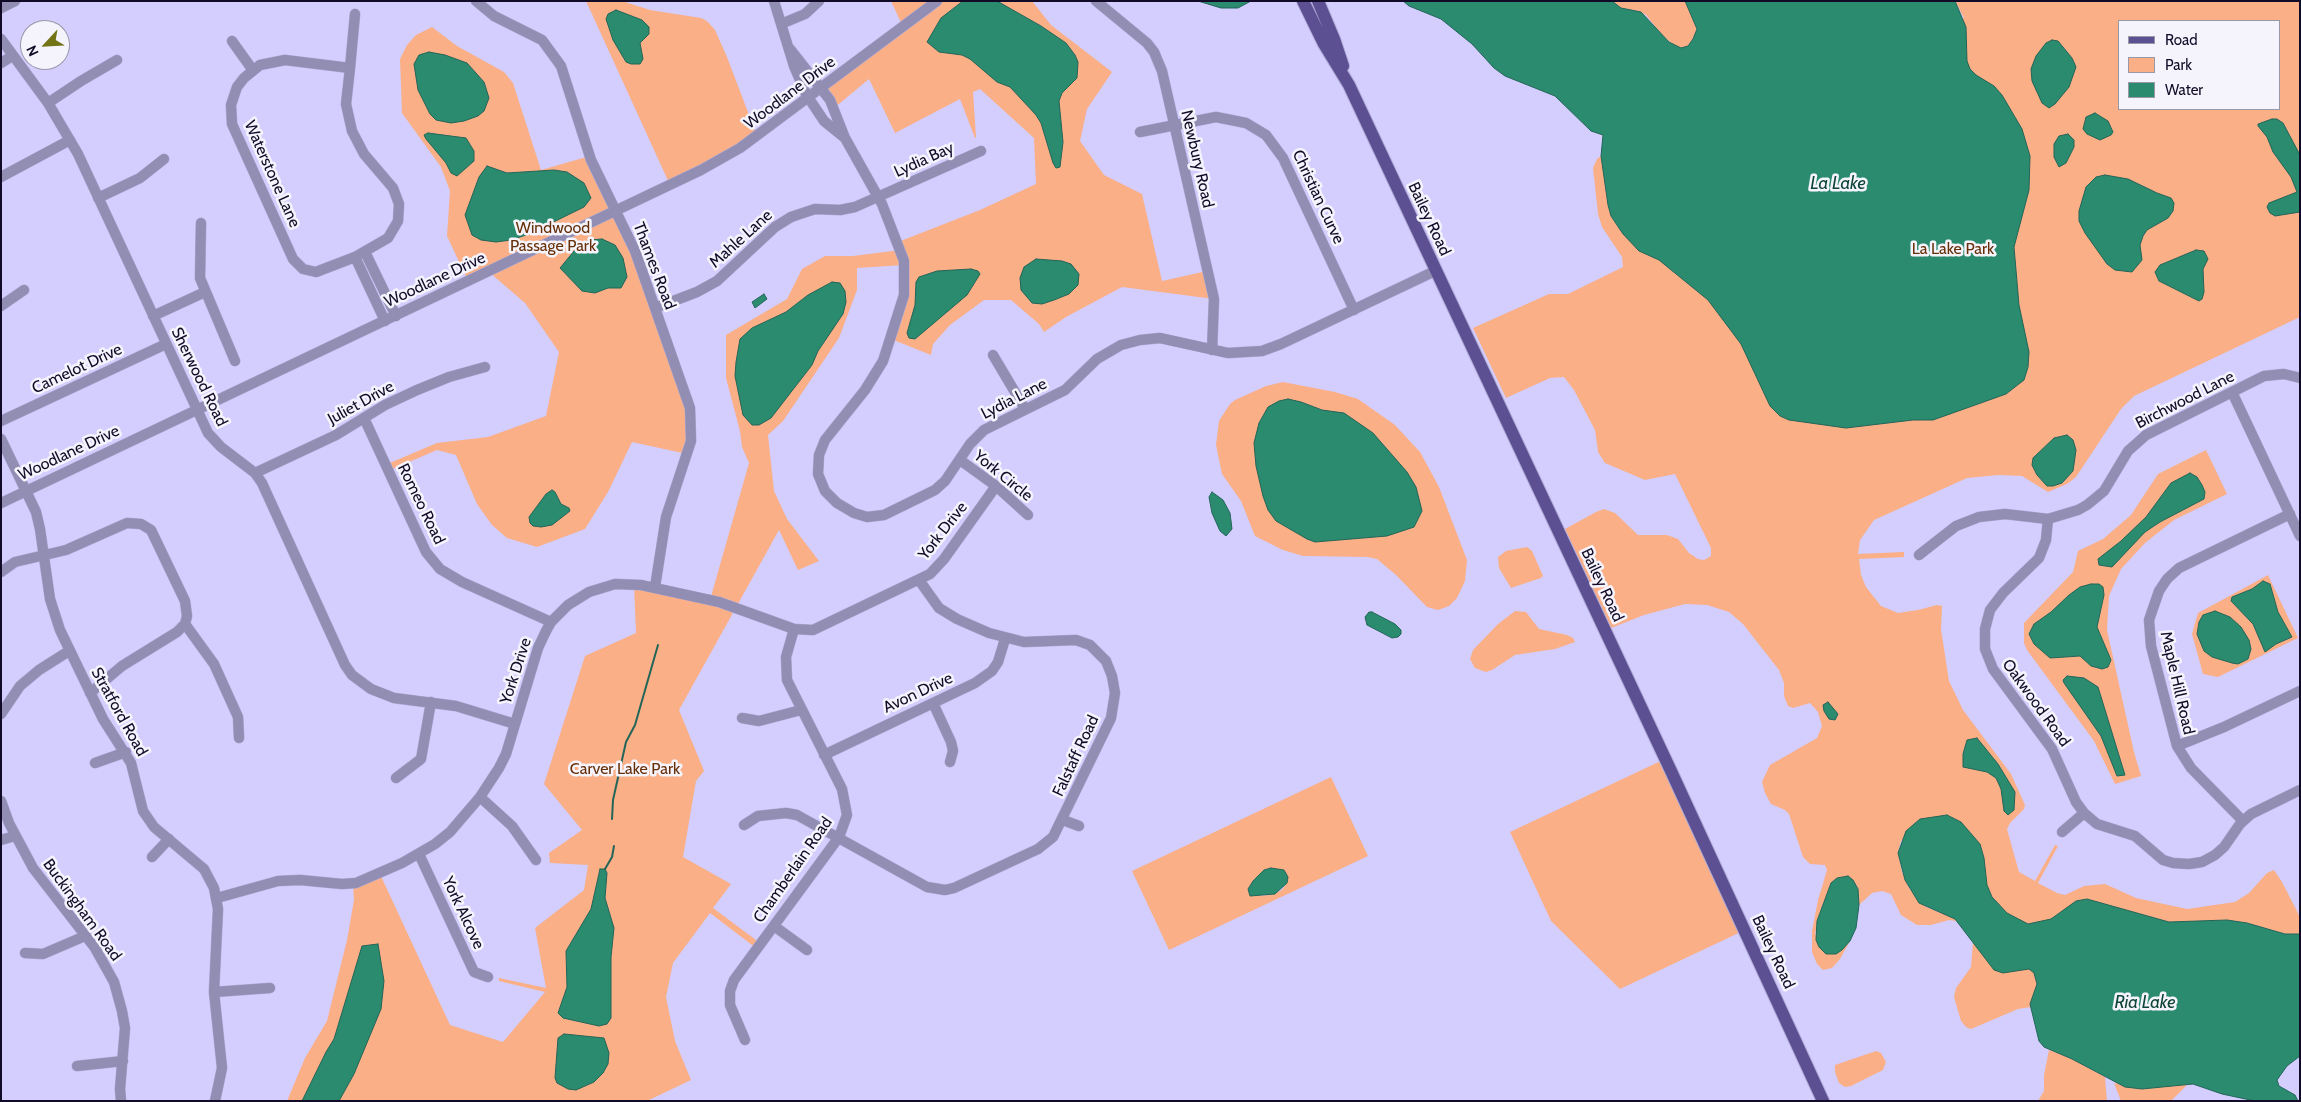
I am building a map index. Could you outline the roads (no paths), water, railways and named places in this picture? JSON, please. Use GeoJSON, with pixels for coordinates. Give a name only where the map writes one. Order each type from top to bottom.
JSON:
{"type":"FeatureCollection","features":[{"type":"Feature","properties":{"kind":"main road","name":"Bailey Road"},"geometry":{"type":"LineString","coordinates":[[1303,1],[1324,44],[1349,85],[1678,786],[1823,1101]]}},
{"type":"Feature","properties":{"kind":"main road","name":"Bailey Road"},"geometry":{"type":"LineString","coordinates":[[1318,1],[1334,38],[1349,85]]}},
{"type":"Feature","properties":{"kind":"street"},"geometry":{"type":"LineString","coordinates":[[1,8],[15,1]]}},
{"type":"Feature","properties":{"kind":"street","name":"Thames Road"},"geometry":{"type":"LineString","coordinates":[[476,1],[494,16],[542,40],[556,56],[565,77],[591,160],[635,251],[690,408],[692,431],[687,454],[666,517],[655,588]]}},
{"type":"Feature","properties":{"kind":"street","name":"Lydia Lane"},"geometry":{"type":"LineString","coordinates":[[774,1],[795,70],[808,98],[824,121],[845,138]]}},
{"type":"Feature","properties":{"kind":"street"},"geometry":{"type":"LineString","coordinates":[[781,24],[805,14],[819,1]]}},
{"type":"Feature","properties":{"kind":"street","name":"Woodlane Drive"},"geometry":{"type":"LineString","coordinates":[[1,502],[616,212],[722,159],[808,98],[937,1]]}},
{"type":"Feature","properties":{"kind":"street","name":"Newbury Road"},"geometry":{"type":"LineString","coordinates":[[1096,1],[1139,34],[1154,52],[1162,71],[1214,299],[1212,350]]}},
{"type":"Feature","properties":{"kind":"street","name":"Waterstone Lane"},"geometry":{"type":"LineString","coordinates":[[252,70],[244,78],[234,95],[232,124],[293,259],[302,269],[316,272],[365,252],[388,238],[394,230],[400,213],[400,204],[392,188],[364,154],[352,131],[346,104],[355,14]]}},
{"type":"Feature","properties":{"kind":"street","name":"Sherwood Road"},"geometry":{"type":"LineString","coordinates":[[1,39],[48,103],[70,140],[196,410],[215,442],[255,473],[266,491],[345,665],[352,675],[371,689],[382,694],[406,700],[456,706],[515,724]]}},
{"type":"Feature","properties":{"kind":"street"},"geometry":{"type":"LineString","coordinates":[[232,42],[252,70],[268,62],[285,60],[350,68]]}},
{"type":"Feature","properties":{"kind":"street","name":"Lydia Lane"},"geometry":{"type":"LineString","coordinates":[[790,49],[821,88],[834,108],[845,138],[879,197],[903,255],[904,296],[890,344],[876,373],[821,447],[818,464],[819,476],[827,493],[845,509],[860,515],[874,516],[887,514],[935,490],[945,481],[972,442],[984,430],[1065,390],[1100,357],[1129,342],[1163,338],[1212,350],[1241,353],[1262,351],[1435,271]]}},
{"type":"Feature","properties":{"kind":"street"},"geometry":{"type":"LineString","coordinates":[[1,63],[12,56]]}},
{"type":"Feature","properties":{"kind":"street"},"geometry":{"type":"LineString","coordinates":[[48,103],[81,80],[117,60]]}},
{"type":"Feature","properties":{"kind":"street","name":"Christian Curve"},"geometry":{"type":"LineString","coordinates":[[1140,132],[1207,118],[1229,118],[1246,123],[1266,135],[1283,158],[1354,310]]}},
{"type":"Feature","properties":{"kind":"street"},"geometry":{"type":"LineString","coordinates":[[1,177],[70,140]]}},
{"type":"Feature","properties":{"kind":"street","name":"Lydia Bay"},"geometry":{"type":"LineString","coordinates":[[879,197],[981,151]]}},
{"type":"Feature","properties":{"kind":"street"},"geometry":{"type":"LineString","coordinates":[[98,198],[140,178],[164,159]]}},
{"type":"Feature","properties":{"kind":"street","name":"Mahle Lane"},"geometry":{"type":"LineString","coordinates":[[655,308],[697,292],[717,280],[775,227],[793,215],[814,209],[850,208],[879,197]]}},
{"type":"Feature","properties":{"kind":"street"},"geometry":{"type":"LineString","coordinates":[[201,223],[200,274],[205,292],[236,361]]}},
{"type":"Feature","properties":{"kind":"street"},"geometry":{"type":"LineString","coordinates":[[365,252],[396,316]]}},
{"type":"Feature","properties":{"kind":"street"},"geometry":{"type":"LineString","coordinates":[[355,257],[385,321]]}},
{"type":"Feature","properties":{"kind":"street"},"geometry":{"type":"LineString","coordinates":[[1,306],[24,290]]}},
{"type":"Feature","properties":{"kind":"street"},"geometry":{"type":"LineString","coordinates":[[153,316],[205,292]]}},
{"type":"Feature","properties":{"kind":"street","name":"Camelot Drive"},"geometry":{"type":"LineString","coordinates":[[1,421],[166,344]]}},
{"type":"Feature","properties":{"kind":"street"},"geometry":{"type":"LineString","coordinates":[[993,355],[1025,409]]}},
{"type":"Feature","properties":{"kind":"street","name":"Juliet Drive"},"geometry":{"type":"LineString","coordinates":[[255,473],[336,435],[417,390],[449,377],[485,367]]}},
{"type":"Feature","properties":{"kind":"street","name":"Birchwood Lane"},"geometry":{"type":"LineString","coordinates":[[1919,555],[1956,526],[1979,517],[2005,514],[2048,519],[2078,510],[2097,498],[2110,483],[2128,451],[2146,435],[2271,374],[2288,374],[2300,378]]}},
{"type":"Feature","properties":{"kind":"street"},"geometry":{"type":"LineString","coordinates":[[2232,392],[2300,536]]}},
{"type":"Feature","properties":{"kind":"street","name":"Romeo Road"},"geometry":{"type":"LineString","coordinates":[[364,418],[426,552],[440,569],[462,582],[551,622]]}},
{"type":"Feature","properties":{"kind":"street","name":"Stratford Road"},"geometry":{"type":"LineString","coordinates":[[1,439],[36,512],[50,600],[60,630],[90,693],[126,752],[132,768],[142,811],[154,827],[204,870],[210,879],[217,898],[214,992],[222,1068],[215,1101]]}},
{"type":"Feature","properties":{"kind":"street","name":"York Circle"},"geometry":{"type":"LineString","coordinates":[[960,460],[996,486],[1028,515]]}},
{"type":"Feature","properties":{"kind":"street","name":"York Drive"},"geometry":{"type":"LineString","coordinates":[[217,898],[278,880],[342,884],[356,883],[380,874],[419,854],[450,832],[480,798],[499,768],[515,724],[538,648],[551,622],[578,598],[601,587],[629,584],[719,602],[794,629],[813,630],[919,580],[941,563],[996,486]]}},
{"type":"Feature","properties":{"kind":"street","name":"Maple Hill Road"},"geometry":{"type":"LineString","coordinates":[[2243,821],[2191,768],[2177,746],[2150,642],[2150,616],[2156,596],[2167,579],[2186,563],[2290,514]]}},
{"type":"Feature","properties":{"kind":"street","name":"Oakwood Road"},"geometry":{"type":"LineString","coordinates":[[2048,519],[2046,540],[2041,554],[2003,593],[1990,610],[1985,629],[1985,649],[1993,669],[2052,749],[2076,802],[2084,813],[2097,824],[2135,836],[2163,860],[2181,864],[2198,863],[2215,855],[2243,821],[2261,808],[2300,790]]}},
{"type":"Feature","properties":{"kind":"street"},"geometry":{"type":"LineString","coordinates":[[1,572],[15,562],[66,550],[127,523],[141,524],[150,530],[185,601],[188,616],[185,624],[177,632],[122,666],[90,693]]}},
{"type":"Feature","properties":{"kind":"street","name":"Falstaff Road"},"geometry":{"type":"LineString","coordinates":[[744,826],[758,816],[786,813],[797,815],[927,887],[945,890],[954,888],[1038,849],[1053,837],[1109,723],[1115,701],[1112,676],[1102,654],[1084,642],[1065,639],[1024,642],[1005,639],[947,614],[933,601],[919,580]]}},
{"type":"Feature","properties":{"kind":"street"},"geometry":{"type":"LineString","coordinates":[[185,624],[214,664],[238,716],[239,738]]}},
{"type":"Feature","properties":{"kind":"street","name":"Chamberlain Road"},"geometry":{"type":"LineString","coordinates":[[745,1040],[732,1012],[730,991],[738,972],[839,837],[847,815],[846,800],[842,789],[790,686],[785,667],[794,629]]}},
{"type":"Feature","properties":{"kind":"street","name":"Avon Drive"},"geometry":{"type":"LineString","coordinates":[[824,755],[975,683],[992,671],[998,662],[1005,639]]}},
{"type":"Feature","properties":{"kind":"street"},"geometry":{"type":"LineString","coordinates":[[1,714],[20,686],[39,670],[69,651]]}},
{"type":"Feature","properties":{"kind":"street"},"geometry":{"type":"LineString","coordinates":[[2177,746],[2220,729],[2300,691]]}},
{"type":"Feature","properties":{"kind":"street"},"geometry":{"type":"LineString","coordinates":[[396,778],[420,759],[431,702]]}},
{"type":"Feature","properties":{"kind":"street"},"geometry":{"type":"LineString","coordinates":[[933,703],[951,742],[953,751],[950,762]]}},
{"type":"Feature","properties":{"kind":"street"},"geometry":{"type":"LineString","coordinates":[[742,718],[759,721],[801,710]]}},
{"type":"Feature","properties":{"kind":"street"},"geometry":{"type":"LineString","coordinates":[[95,763],[126,752]]}},
{"type":"Feature","properties":{"kind":"street"},"geometry":{"type":"LineString","coordinates":[[480,798],[494,808],[512,826],[536,860]]}},
{"type":"Feature","properties":{"kind":"street","name":"Buckingham Road"},"geometry":{"type":"LineString","coordinates":[[1,801],[15,836],[41,881],[85,936],[108,969],[119,996],[125,1028],[120,1089],[121,1101]]}},
{"type":"Feature","properties":{"kind":"street"},"geometry":{"type":"LineString","coordinates":[[2062,832],[2084,813]]}},
{"type":"Feature","properties":{"kind":"street"},"geometry":{"type":"LineString","coordinates":[[1063,820],[1079,826]]}},
{"type":"Feature","properties":{"kind":"street"},"geometry":{"type":"LineString","coordinates":[[1,840],[15,836]]}},
{"type":"Feature","properties":{"kind":"street"},"geometry":{"type":"LineString","coordinates":[[152,857],[169,839]]}},
{"type":"Feature","properties":{"kind":"street","name":"York Alcove"},"geometry":{"type":"LineString","coordinates":[[419,854],[474,972],[488,977]]}},
{"type":"Feature","properties":{"kind":"street"},"geometry":{"type":"LineString","coordinates":[[774,926],[807,950]]}},
{"type":"Feature","properties":{"kind":"street"},"geometry":{"type":"LineString","coordinates":[[25,953],[43,954],[85,936]]}},
{"type":"Feature","properties":{"kind":"street"},"geometry":{"type":"LineString","coordinates":[[214,992],[270,988]]}},
{"type":"Feature","properties":{"kind":"street"},"geometry":{"type":"LineString","coordinates":[[77,1066],[123,1061]]}},
{"type":"Feature","properties":{"kind":"water"},"geometry":{"type":"Polygon","coordinates":[[[963,1],[997,1],[1041,26],[1066,43],[1075,55],[1078,62],[1077,78],[1062,93],[1059,101],[1063,142],[1060,167],[1056,168],[1053,163],[1041,123],[1036,115],[1010,87],[997,82],[970,59],[962,55],[939,52],[927,42],[941,18],[963,1]]]}},
{"type":"Feature","properties":{"kind":"water"},"geometry":{"type":"Polygon","coordinates":[[[1198,1],[1251,1],[1238,8],[1221,8],[1198,1]]]}},
{"type":"Feature","properties":{"kind":"water","name":"La Lake"},"geometry":{"type":"Polygon","coordinates":[[[1403,1],[1612,1],[1621,8],[1641,12],[1669,42],[1681,48],[1688,46],[1697,29],[1685,1],[1955,1],[1966,27],[1967,61],[1970,69],[1994,86],[2002,95],[2022,129],[2030,156],[2029,190],[2014,247],[2019,305],[2029,352],[2028,367],[2024,380],[2006,394],[1933,420],[1913,420],[1846,428],[1789,420],[1780,416],[1770,406],[1741,344],[1708,300],[1659,260],[1639,251],[1623,234],[1611,216],[1601,156],[1603,135],[1591,131],[1555,96],[1505,76],[1494,68],[1472,44],[1441,19],[1409,6],[1403,1]]]}},
{"type":"Feature","properties":{"kind":"water"},"geometry":{"type":"Polygon","coordinates":[[[616,10],[642,20],[649,27],[649,34],[640,43],[643,59],[640,64],[626,62],[613,40],[606,19],[608,14],[616,10]]]}},
{"type":"Feature","properties":{"kind":"water"},"geometry":{"type":"Polygon","coordinates":[[[2052,40],[2058,41],[2072,58],[2076,67],[2069,87],[2055,104],[2049,108],[2042,103],[2032,81],[2031,69],[2036,56],[2046,43],[2052,40]]]}},
{"type":"Feature","properties":{"kind":"water"},"geometry":{"type":"Polygon","coordinates":[[[429,52],[445,55],[467,63],[484,82],[489,98],[484,111],[478,116],[451,123],[436,120],[430,114],[418,90],[414,64],[419,55],[429,52]]]}},
{"type":"Feature","properties":{"kind":"water"},"geometry":{"type":"Polygon","coordinates":[[[2095,113],[2108,121],[2113,132],[2111,135],[2100,140],[2087,134],[2083,129],[2086,117],[2095,113]]]}},
{"type":"Feature","properties":{"kind":"water"},"geometry":{"type":"Polygon","coordinates":[[[2277,119],[2283,123],[2300,155],[2300,212],[2275,216],[2270,213],[2267,207],[2269,203],[2297,192],[2291,177],[2273,152],[2267,137],[2258,126],[2258,124],[2277,119]]]}},
{"type":"Feature","properties":{"kind":"water"},"geometry":{"type":"Polygon","coordinates":[[[428,133],[466,138],[474,151],[474,161],[457,176],[451,173],[446,163],[426,139],[424,135],[428,133]]]}},
{"type":"Feature","properties":{"kind":"water"},"geometry":{"type":"Polygon","coordinates":[[[2068,134],[2074,140],[2074,147],[2066,163],[2059,167],[2054,157],[2054,144],[2059,136],[2068,134]]]}},
{"type":"Feature","properties":{"kind":"water"},"geometry":{"type":"Polygon","coordinates":[[[487,166],[507,173],[554,170],[567,172],[584,183],[591,198],[584,207],[529,234],[511,240],[496,242],[481,240],[472,235],[465,215],[479,177],[487,166]]]}},
{"type":"Feature","properties":{"kind":"water"},"geometry":{"type":"Polygon","coordinates":[[[2105,175],[2128,179],[2171,198],[2174,203],[2173,211],[2168,218],[2147,230],[2143,236],[2140,245],[2142,260],[2132,272],[2115,270],[2107,264],[2085,233],[2079,221],[2079,211],[2086,187],[2096,177],[2105,175]]]}},
{"type":"Feature","properties":{"kind":"water"},"geometry":{"type":"Polygon","coordinates":[[[602,239],[615,245],[623,258],[627,277],[621,288],[608,288],[595,293],[582,291],[560,268],[579,245],[589,240],[602,239]]]}},
{"type":"Feature","properties":{"kind":"water"},"geometry":{"type":"Polygon","coordinates":[[[2196,250],[2204,251],[2208,259],[2203,269],[2204,292],[2202,299],[2199,301],[2159,281],[2155,272],[2160,265],[2196,250]]]}},
{"type":"Feature","properties":{"kind":"water"},"geometry":{"type":"Polygon","coordinates":[[[1036,259],[1062,261],[1071,264],[1079,274],[1078,285],[1069,294],[1054,300],[1042,304],[1032,303],[1021,290],[1020,278],[1024,267],[1036,259]]]}},
{"type":"Feature","properties":{"kind":"water"},"geometry":{"type":"Polygon","coordinates":[[[971,269],[978,271],[980,274],[967,295],[915,339],[909,338],[907,333],[915,305],[916,282],[919,277],[937,271],[971,269]]]}},
{"type":"Feature","properties":{"kind":"water"},"geometry":{"type":"Polygon","coordinates":[[[832,282],[840,283],[845,291],[846,302],[843,314],[818,351],[812,365],[771,418],[759,425],[752,425],[743,415],[735,376],[740,339],[752,328],[786,312],[808,295],[832,282]]]}},
{"type":"Feature","properties":{"kind":"water"},"geometry":{"type":"Polygon","coordinates":[[[764,294],[767,299],[755,308],[752,302],[764,294]]]}},
{"type":"Feature","properties":{"kind":"water"},"geometry":{"type":"Polygon","coordinates":[[[1288,399],[1322,410],[1344,413],[1373,433],[1407,472],[1416,487],[1422,511],[1414,527],[1387,536],[1315,542],[1276,521],[1268,510],[1263,496],[1256,466],[1254,443],[1259,423],[1268,407],[1288,399]]]}},
{"type":"Feature","properties":{"kind":"water"},"geometry":{"type":"Polygon","coordinates":[[[2067,435],[2073,440],[2076,450],[2073,471],[2062,483],[2047,486],[2037,475],[2032,465],[2033,458],[2054,438],[2067,435]]]}},
{"type":"Feature","properties":{"kind":"water"},"geometry":{"type":"Polygon","coordinates":[[[2190,473],[2197,477],[2202,485],[2205,492],[2204,499],[2145,532],[2112,567],[2099,565],[2098,559],[2121,541],[2146,517],[2171,483],[2190,473]]]}},
{"type":"Feature","properties":{"kind":"water"},"geometry":{"type":"Polygon","coordinates":[[[552,490],[561,504],[569,508],[570,511],[552,525],[533,526],[530,523],[529,517],[546,494],[552,490]]]}},
{"type":"Feature","properties":{"kind":"water"},"geometry":{"type":"Polygon","coordinates":[[[1212,492],[1223,500],[1230,513],[1232,529],[1226,536],[1220,531],[1212,513],[1209,497],[1212,492]]]}},
{"type":"Feature","properties":{"kind":"water"},"geometry":{"type":"Polygon","coordinates":[[[2263,581],[2270,584],[2278,612],[2292,637],[2276,644],[2265,652],[2253,624],[2231,601],[2232,597],[2252,589],[2263,581]]]}},
{"type":"Feature","properties":{"kind":"water"},"geometry":{"type":"Polygon","coordinates":[[[2099,584],[2103,587],[2104,595],[2097,627],[2111,660],[2108,667],[2102,669],[2091,666],[2080,656],[2050,658],[2034,644],[2029,634],[2034,624],[2051,612],[2069,595],[2080,587],[2099,584]]]}},
{"type":"Feature","properties":{"kind":"water"},"geometry":{"type":"Polygon","coordinates":[[[2215,611],[2230,617],[2241,627],[2249,640],[2251,649],[2248,659],[2238,664],[2232,663],[2212,657],[2204,651],[2197,634],[2199,622],[2203,615],[2215,611]]]}},
{"type":"Feature","properties":{"kind":"water"},"geometry":{"type":"Polygon","coordinates":[[[1369,612],[1395,624],[1401,630],[1401,634],[1398,637],[1392,638],[1367,625],[1365,617],[1369,612]]]}},
{"type":"Feature","properties":{"kind":"water"},"geometry":{"type":"Polygon","coordinates":[[[2067,676],[2084,678],[2098,687],[2125,775],[2117,776],[2101,736],[2064,683],[2063,680],[2067,676]]]}},
{"type":"Feature","properties":{"kind":"water"},"geometry":{"type":"Polygon","coordinates":[[[1828,702],[1838,714],[1835,720],[1829,719],[1824,711],[1823,705],[1828,702]]]}},
{"type":"Feature","properties":{"kind":"water"},"geometry":{"type":"Polygon","coordinates":[[[1977,738],[1998,764],[2015,792],[2014,810],[2008,815],[2004,811],[2001,789],[1996,778],[1987,772],[1963,767],[1963,754],[1967,740],[1977,738]]]}},
{"type":"Feature","properties":{"kind":"water","name":"Ria Lake"},"geometry":{"type":"Polygon","coordinates":[[[1947,815],[1961,822],[1980,844],[1984,858],[1987,885],[1992,897],[2007,913],[2028,924],[2051,919],[2076,901],[2087,899],[2169,922],[2227,920],[2247,923],[2285,934],[2300,934],[2300,1056],[2287,1066],[2277,1080],[2279,1086],[2295,1095],[2298,1101],[2255,1101],[2222,1094],[2193,1084],[2142,1089],[2125,1087],[2072,1059],[2044,1047],[2039,1041],[2030,1004],[2037,984],[2034,973],[2029,969],[2003,973],[1994,970],[1955,919],[1919,903],[1905,880],[1898,853],[1906,831],[1920,819],[1947,815]]]}},
{"type":"Feature","properties":{"kind":"water"},"geometry":{"type":"Polygon","coordinates":[[[1271,868],[1284,870],[1288,877],[1287,883],[1275,894],[1250,896],[1248,889],[1253,881],[1264,870],[1271,868]]]}},
{"type":"Feature","properties":{"kind":"water"},"geometry":{"type":"Polygon","coordinates":[[[600,869],[605,869],[607,873],[605,898],[614,928],[611,957],[611,1018],[607,1024],[599,1026],[563,1018],[558,1013],[567,987],[566,951],[591,909],[600,869]]]}},
{"type":"Feature","properties":{"kind":"water"},"geometry":{"type":"Polygon","coordinates":[[[1848,876],[1853,880],[1858,889],[1859,905],[1856,928],[1850,941],[1842,950],[1836,954],[1826,954],[1819,947],[1816,940],[1817,921],[1831,883],[1837,878],[1848,876]]]}},
{"type":"Feature","properties":{"kind":"water"},"geometry":{"type":"Polygon","coordinates":[[[378,944],[384,981],[381,1009],[354,1074],[339,1101],[302,1101],[334,1039],[362,946],[378,944]]]}},
{"type":"Feature","properties":{"kind":"water"},"geometry":{"type":"Polygon","coordinates":[[[564,1034],[604,1038],[609,1053],[608,1064],[603,1073],[594,1082],[576,1090],[568,1089],[557,1083],[555,1078],[558,1038],[564,1034]]]}},
{"type":"Feature","properties":{"kind":"waterway"},"geometry":{"type":"LineString","coordinates":[[612,819],[613,800],[626,742],[635,725],[658,645]]}},
{"type":"Feature","properties":{"kind":"waterway"},"geometry":{"type":"LineString","coordinates":[[605,869],[612,857],[614,846]]}},
{"type":"Feature","properties":{"kind":"park label","name":"Windwood Passage Park"},"geometry":{"type":"Point","coordinates":[553,237]}},
{"type":"Feature","properties":{"kind":"park label","name":"La Lake Park"},"geometry":{"type":"Point","coordinates":[1953,249]}},
{"type":"Feature","properties":{"kind":"park label","name":"Carver Lake Park"},"geometry":{"type":"Point","coordinates":[625,769]}}]}
